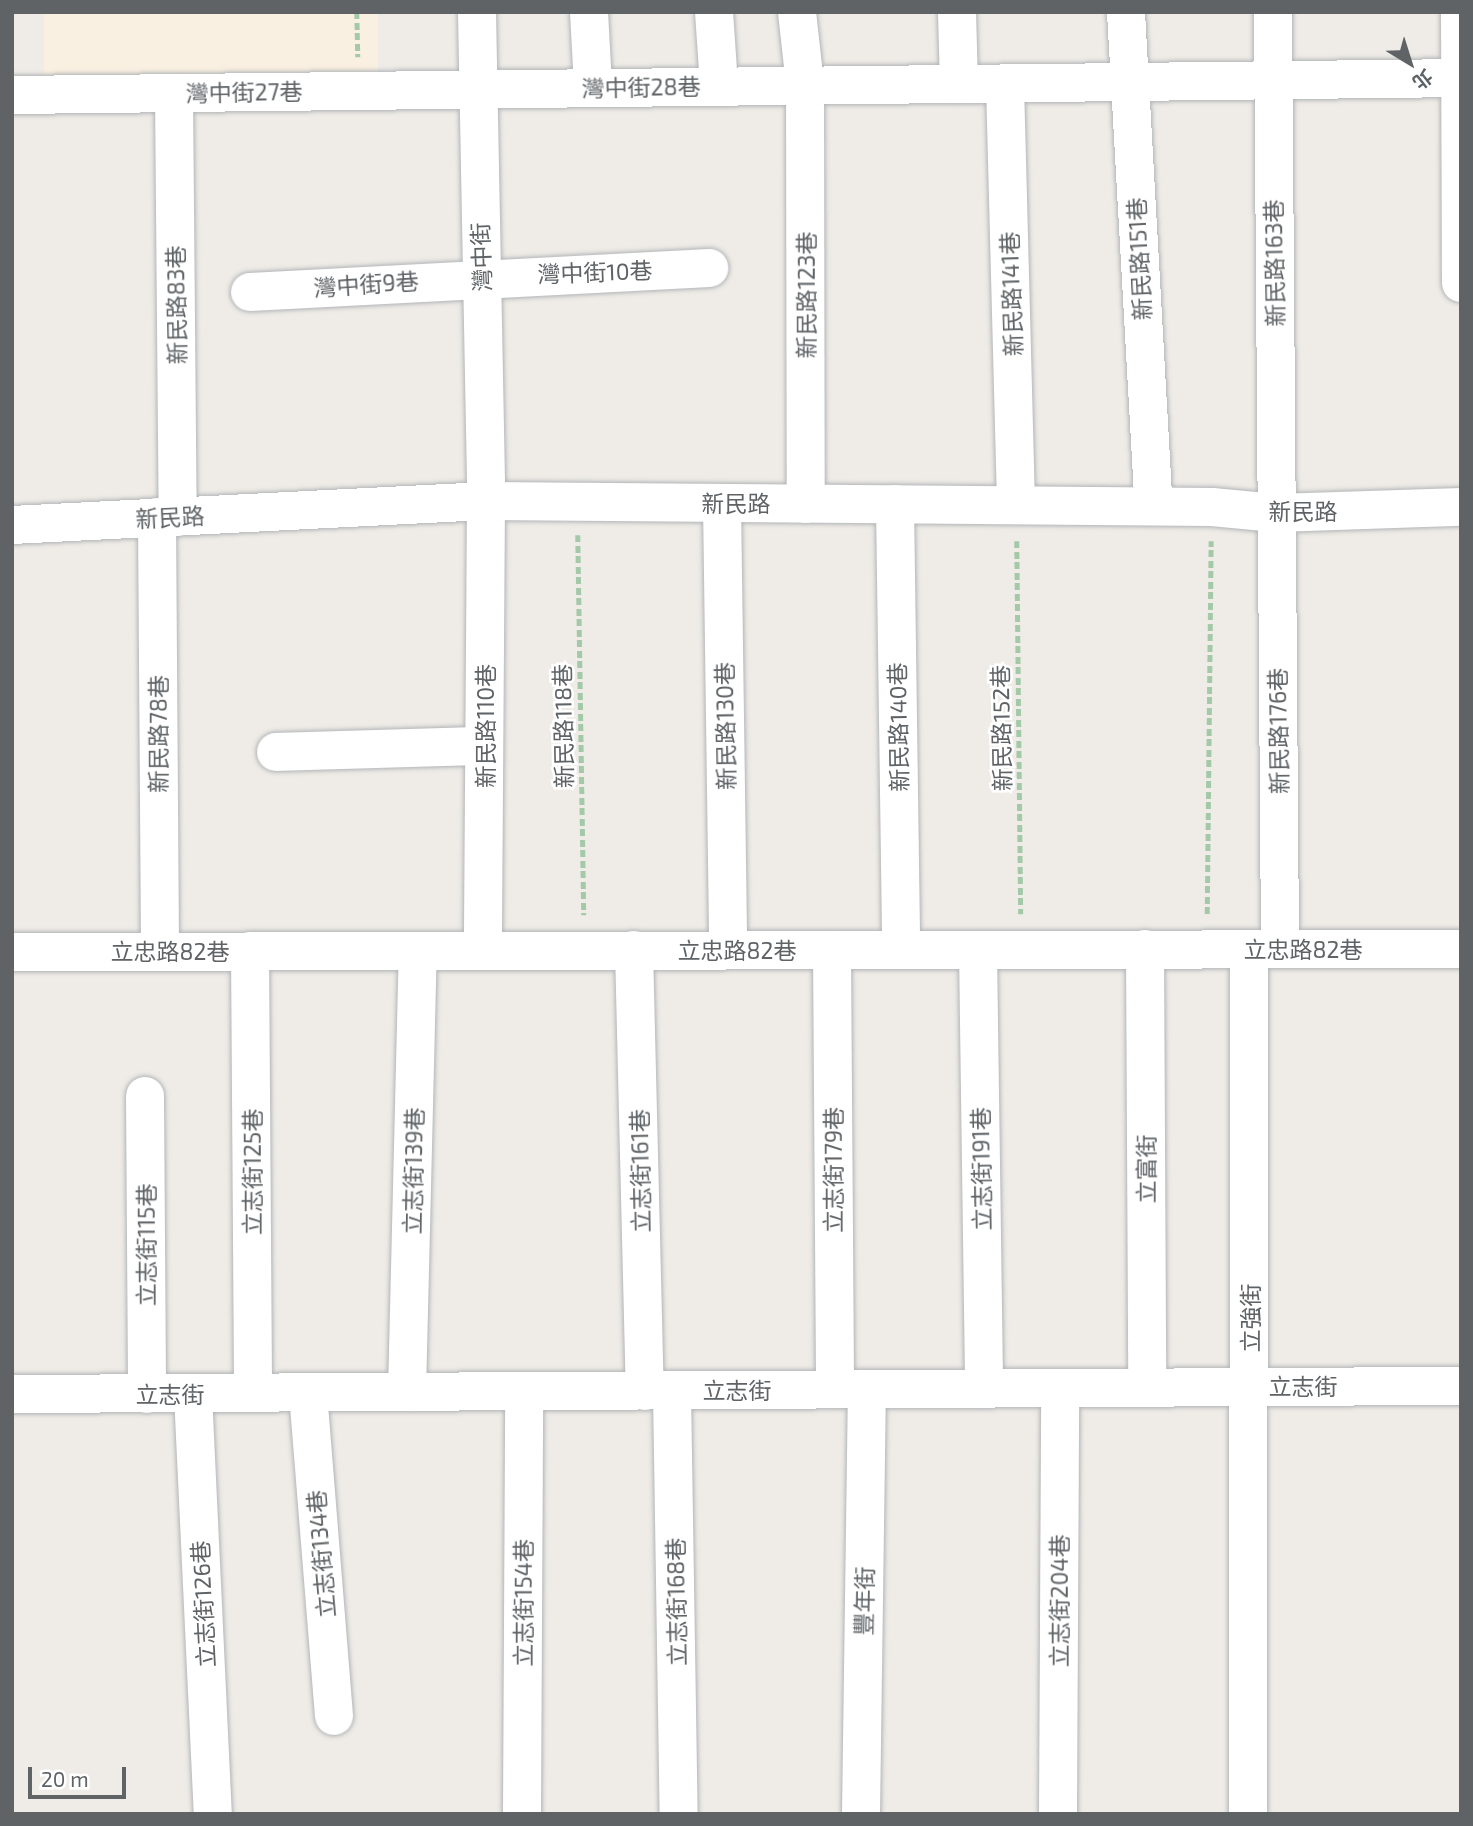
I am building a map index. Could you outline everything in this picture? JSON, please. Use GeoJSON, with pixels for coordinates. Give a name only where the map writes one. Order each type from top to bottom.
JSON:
{"type":"FeatureCollection","features":[{"type":"Feature","properties":{"kind":"street","name":"灣中街"},"geometry":{"type":"LineString","coordinates":[[477,12],[476,90],[486,501]]}},
{"type":"Feature","properties":{"kind":"street"},"geometry":{"type":"LineString","coordinates":[[589,12],[593,88]]}},
{"type":"Feature","properties":{"kind":"street"},"geometry":{"type":"LineString","coordinates":[[714,12],[719,86]]}},
{"type":"Feature","properties":{"kind":"street","name":"新民路123巷"},"geometry":{"type":"LineString","coordinates":[[797,12],[805,86],[806,504]]}},
{"type":"Feature","properties":{"kind":"street"},"geometry":{"type":"LineString","coordinates":[[957,12],[959,84]]}},
{"type":"Feature","properties":{"kind":"street","name":"新民路151巷"},"geometry":{"type":"LineString","coordinates":[[1126,12],[1154,506]]}},
{"type":"Feature","properties":{"kind":"street","name":"新民路163巷"},"geometry":{"type":"LineString","coordinates":[[1273,12],[1276,513]]}},
{"type":"Feature","properties":{"kind":"street"},"geometry":{"type":"LineString","coordinates":[[1461,12],[1461,283]]}},
{"type":"Feature","properties":{"kind":"street","name":"灣中街28巷"},"geometry":{"type":"LineString","coordinates":[[476,90],[1459,78]]}},
{"type":"Feature","properties":{"kind":"street","name":"新民路141巷"},"geometry":{"type":"LineString","coordinates":[[1005,84],[1016,505]]}},
{"type":"Feature","properties":{"kind":"street","name":"灣中街27巷"},"geometry":{"type":"LineString","coordinates":[[12,95],[476,90]]}},
{"type":"Feature","properties":{"kind":"street","name":"新民路83巷"},"geometry":{"type":"LineString","coordinates":[[168,517],[174,93]]}},
{"type":"Feature","properties":{"kind":"street","name":"灣中街10巷"},"geometry":{"type":"LineString","coordinates":[[482,276],[709,268]]}},
{"type":"Feature","properties":{"kind":"street","name":"灣中街9巷"},"geometry":{"type":"LineString","coordinates":[[250,292],[482,276]]}},
{"type":"Feature","properties":{"kind":"street","name":"新民路"},"geometry":{"type":"LineString","coordinates":[[12,525],[486,501],[1154,506],[1212,507],[1276,513],[1461,507]]}},
{"type":"Feature","properties":{"kind":"street","name":"新民路110巷"},"geometry":{"type":"LineString","coordinates":[[483,951],[486,501]]}},
{"type":"Feature","properties":{"kind":"street","name":"新民路130巷"},"geometry":{"type":"LineString","coordinates":[[722,503],[728,950]]}},
{"type":"Feature","properties":{"kind":"street","name":"新民路140巷"},"geometry":{"type":"LineString","coordinates":[[895,504],[901,950]]}},
{"type":"Feature","properties":{"kind":"street","name":"新民路176巷"},"geometry":{"type":"LineString","coordinates":[[1265,949],[1276,513]]}},
{"type":"Feature","properties":{"kind":"street","name":"新民路78巷"},"geometry":{"type":"LineString","coordinates":[[160,951],[168,517]]}},
{"type":"Feature","properties":{"kind":"street"},"geometry":{"type":"LineString","coordinates":[[276,751],[484,746]]}},
{"type":"Feature","properties":{"kind":"street","name":"立強街"},"geometry":{"type":"LineString","coordinates":[[1248,1814],[1251,1387],[1265,949]]}},
{"type":"Feature","properties":{"kind":"street","name":"立忠路82巷"},"geometry":{"type":"LineString","coordinates":[[12,952],[1461,949]]}},
{"type":"Feature","properties":{"kind":"street","name":"立志街161巷"},"geometry":{"type":"LineString","coordinates":[[634,950],[658,1391]]}},
{"type":"Feature","properties":{"kind":"street","name":"立志街179巷"},"geometry":{"type":"LineString","coordinates":[[832,950],[851,1389]]}},
{"type":"Feature","properties":{"kind":"street","name":"立志街191巷"},"geometry":{"type":"LineString","coordinates":[[978,950],[984,1389]]}},
{"type":"Feature","properties":{"kind":"street","name":"立富街"},"geometry":{"type":"LineString","coordinates":[[1145,950],[1147,1388]]}},
{"type":"Feature","properties":{"kind":"street","name":"立志街125巷"},"geometry":{"type":"LineString","coordinates":[[250,951],[253,1393]]}},
{"type":"Feature","properties":{"kind":"street","name":"立志街139巷"},"geometry":{"type":"LineString","coordinates":[[407,1392],[418,951]]}},
{"type":"Feature","properties":{"kind":"street","name":"立志街115巷"},"geometry":{"type":"LineString","coordinates":[[145,1096],[147,1394]]}},
{"type":"Feature","properties":{"kind":"street","name":"立志街"},"geometry":{"type":"LineString","coordinates":[[12,1394],[1461,1386]]}},
{"type":"Feature","properties":{"kind":"street","name":"立志街204巷"},"geometry":{"type":"LineString","coordinates":[[1058,1814],[1060,1388]]}},
{"type":"Feature","properties":{"kind":"street","name":"豐年街"},"geometry":{"type":"LineString","coordinates":[[851,1389],[861,1814]]}},
{"type":"Feature","properties":{"kind":"street","name":"立志街168巷"},"geometry":{"type":"LineString","coordinates":[[658,1391],[679,1814]]}},
{"type":"Feature","properties":{"kind":"street","name":"立志街134巷"},"geometry":{"type":"LineString","coordinates":[[308,1392],[334,1716]]}},
{"type":"Feature","properties":{"kind":"street","name":"立志街154巷"},"geometry":{"type":"LineString","coordinates":[[522,1814],[524,1392]]}},
{"type":"Feature","properties":{"kind":"street","name":"立志街126巷"},"geometry":{"type":"LineString","coordinates":[[193,1394],[213,1814]]}},
{"type":"Feature","properties":{"kind":"path"},"geometry":{"type":"LineString","coordinates":[[357,12],[359,90]]}},
{"type":"Feature","properties":{"kind":"path","name":"新民路118巷"},"geometry":{"type":"LineString","coordinates":[[577,502],[584,951]]}},
{"type":"Feature","properties":{"kind":"path","name":"新民路152巷"},"geometry":{"type":"LineString","coordinates":[[1016,505],[1021,950]]}},
{"type":"Feature","properties":{"kind":"path"},"geometry":{"type":"LineString","coordinates":[[1206,950],[1212,507]]}},
{"type":"Feature","properties":{"kind":"shaded area"},"geometry":{"type":"Polygon","coordinates":[[[44,12],[378,12],[378,103],[44,103],[44,12]]]}}]}
